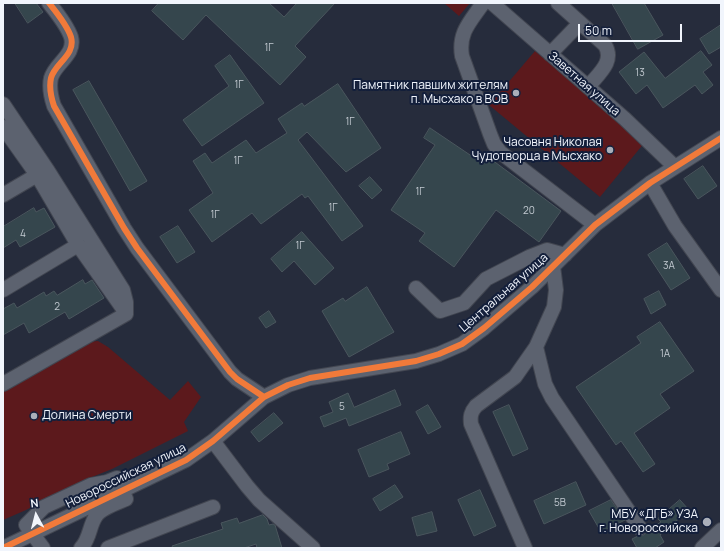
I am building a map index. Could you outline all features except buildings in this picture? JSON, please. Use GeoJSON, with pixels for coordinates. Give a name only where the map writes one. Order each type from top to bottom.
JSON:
{"type":"FeatureCollection","features":[{"type":"Feature","properties":{"kind":"street"},"geometry":{"type":"LineString","coordinates":[[49,3],[72,39],[71,48],[67,56],[57,67],[51,78],[50,93],[54,106],[137,248],[230,372],[237,379],[264,397]]}},
{"type":"Feature","properties":{"kind":"street"},"geometry":{"type":"LineString","coordinates":[[483,3],[466,28],[462,36],[461,46],[462,56],[494,144],[508,159],[595,225]]}},
{"type":"Feature","properties":{"kind":"street","name":"Заветная улица"},"geometry":{"type":"LineString","coordinates":[[492,3],[625,120],[674,166]]}},
{"type":"Feature","properties":{"kind":"street"},"geometry":{"type":"LineString","coordinates":[[558,3],[604,45],[608,51],[609,58],[606,65],[588,87]]}},
{"type":"Feature","properties":{"kind":"street"},"geometry":{"type":"LineString","coordinates":[[550,54],[580,23]]}},
{"type":"Feature","properties":{"kind":"street"},"geometry":{"type":"LineString","coordinates":[[3,104],[48,171],[123,290],[126,302],[126,314]]}},
{"type":"Feature","properties":{"kind":"street"},"geometry":{"type":"LineString","coordinates":[[3,127],[10,134],[37,175],[78,245],[126,314]]}},
{"type":"Feature","properties":{"kind":"street","name":"Центральная улица"},"geometry":{"type":"LineString","coordinates":[[213,441],[264,397],[288,385],[310,378],[416,361],[439,354],[462,344],[502,313],[532,287],[595,225],[674,166],[721,138]]}},
{"type":"Feature","properties":{"kind":"street"},"geometry":{"type":"LineString","coordinates":[[3,195],[37,175]]}},
{"type":"Feature","properties":{"kind":"street"},"geometry":{"type":"LineString","coordinates":[[650,183],[676,226],[721,290]]}},
{"type":"Feature","properties":{"kind":"street"},"geometry":{"type":"LineString","coordinates":[[3,290],[78,245]]}},
{"type":"Feature","properties":{"kind":"street"},"geometry":{"type":"LineString","coordinates":[[416,288],[440,311],[464,304],[486,279],[529,257],[547,250],[565,255]]}},
{"type":"Feature","properties":{"kind":"street","name":"Центральная улица"},"geometry":{"type":"LineString","coordinates":[[525,548],[471,424],[470,417],[476,406],[515,377],[536,347],[554,307],[556,290],[553,266]]}},
{"type":"Feature","properties":{"kind":"street"},"geometry":{"type":"LineString","coordinates":[[3,384],[126,314]]}},
{"type":"Feature","properties":{"kind":"street"},"geometry":{"type":"LineString","coordinates":[[536,347],[545,384],[552,398],[640,528]]}},
{"type":"Feature","properties":{"kind":"street"},"geometry":{"type":"LineString","coordinates":[[213,441],[259,500],[312,548]]}},
{"type":"Feature","properties":{"kind":"street","name":"Новороссийская улица"},"geometry":{"type":"LineString","coordinates":[[3,548],[186,460],[213,441]]}},
{"type":"Feature","properties":{"kind":"street"},"geometry":{"type":"LineString","coordinates":[[43,548],[26,525],[44,507],[91,485],[107,482],[117,478],[126,499],[102,511],[96,516],[89,536],[81,548]]}},
{"type":"Feature","properties":{"kind":"street"},"geometry":{"type":"LineString","coordinates":[[80,511],[90,530],[107,548],[213,507]]}},
{"type":"Feature","properties":{"kind":"street"},"geometry":{"type":"LineString","coordinates":[[702,548],[721,530]]}},
{"type":"Feature","properties":{"kind":"shaded area"},"geometry":{"type":"Polygon","coordinates":[[[444,3],[470,3],[459,16],[444,3]]]}},
{"type":"Feature","properties":{"kind":"shaded area"},"geometry":{"type":"Polygon","coordinates":[[[535,51],[645,142],[600,197],[489,105],[535,51]]]}},
{"type":"Feature","properties":{"kind":"shaded area"},"geometry":{"type":"Polygon","coordinates":[[[98,341],[108,347],[170,400],[188,381],[201,397],[184,422],[188,431],[112,469],[82,481],[26,510],[3,520],[3,385],[87,342],[98,341]]]}},
{"type":"Feature","properties":{"kind":"cycle path"},"geometry":{"type":"LineString","coordinates":[[49,3],[62,19],[71,37],[72,43],[71,49],[51,78],[50,85],[54,106],[137,248],[230,372],[237,379],[264,397]]}},
{"type":"Feature","properties":{"kind":"cycle path"},"geometry":{"type":"LineString","coordinates":[[3,548],[186,460],[213,441],[264,397],[288,385],[310,378],[416,361],[439,354],[462,344],[484,328],[532,287],[595,225],[650,183],[721,138]]}},
{"type":"Feature","properties":{"kind":"place","name":"Памятник павшим жителям п. Мысхако в ВОВ"},"geometry":{"type":"Point","coordinates":[516,93]}},
{"type":"Feature","properties":{"kind":"place","name":"Часовня Николая Чудотворца в Мысхако"},"geometry":{"type":"Point","coordinates":[610,150]}},
{"type":"Feature","properties":{"kind":"place","name":"Долина Смерти"},"geometry":{"type":"Point","coordinates":[34,416]}},
{"type":"Feature","properties":{"kind":"place","name":"МБУ «ДГБ» УЗА г. Новороссийска"},"geometry":{"type":"Point","coordinates":[707,522]}}]}
